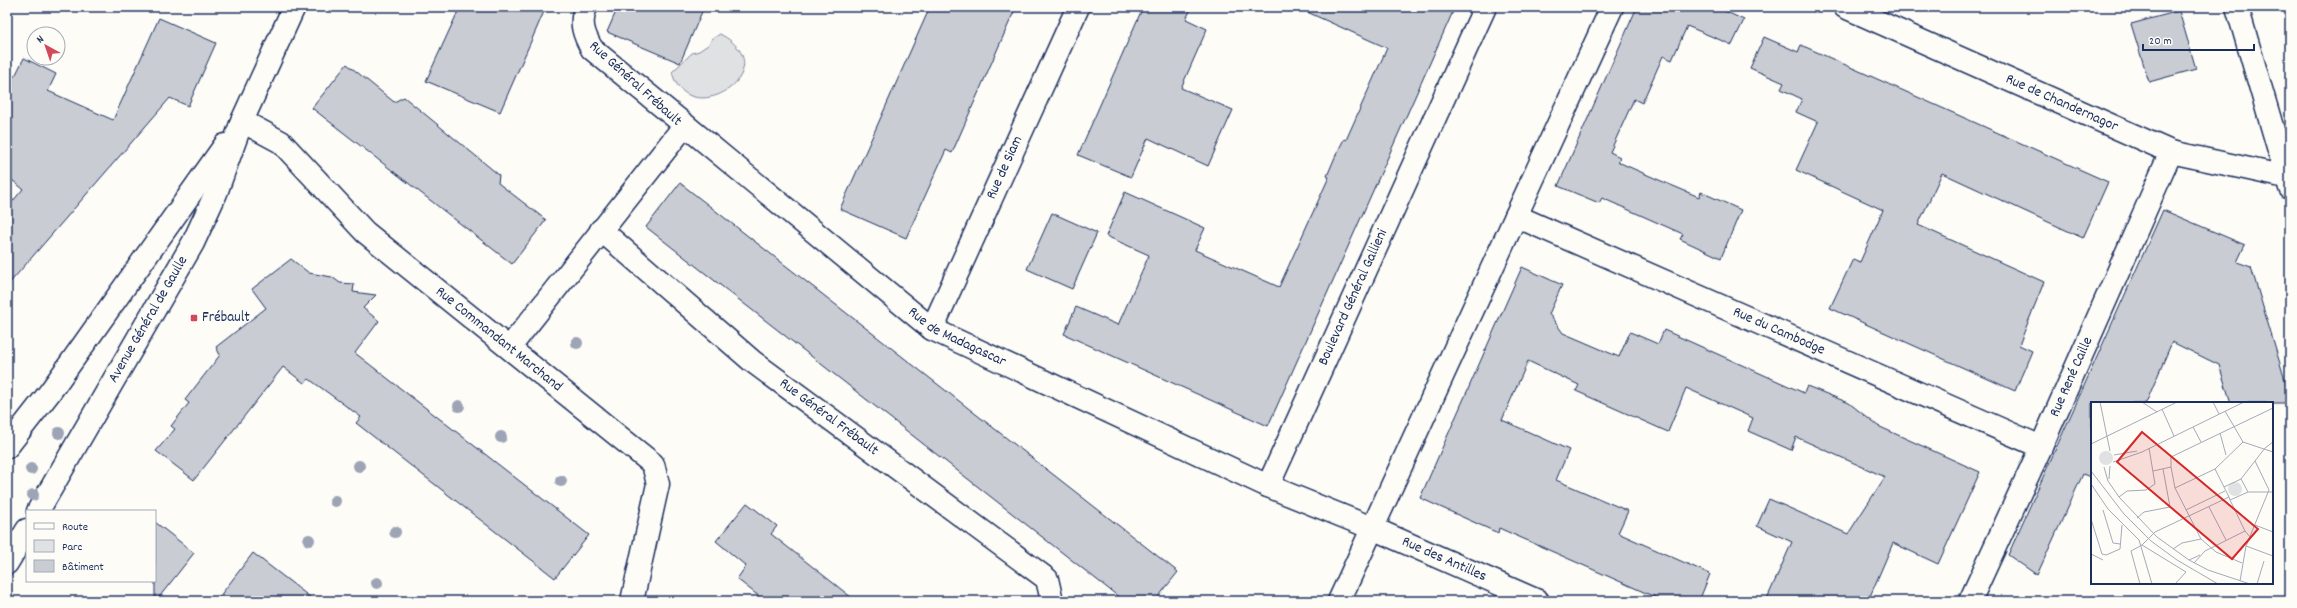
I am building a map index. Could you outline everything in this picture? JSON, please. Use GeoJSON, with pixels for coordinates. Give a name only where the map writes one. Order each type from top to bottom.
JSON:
{"type":"FeatureCollection","features":[{"type":"Feature","properties":{"kind":"street","name":"Avenue Général de Gaulle"},"geometry":{"type":"LineString","coordinates":[[39,510],[193,243],[216,193],[242,121],[294,7]]}},
{"type":"Feature","properties":{"kind":"street","name":"Rue Général Frébault"},"geometry":{"type":"LineString","coordinates":[[510,347],[685,125],[592,49],[583,34],[583,14],[586,7]]}},
{"type":"Feature","properties":{"kind":"street","name":"Rue de Siam"},"geometry":{"type":"LineString","coordinates":[[932,329],[1078,7]]}},
{"type":"Feature","properties":{"kind":"street","name":"Boulevard Général Gallieni"},"geometry":{"type":"LineString","coordinates":[[1268,486],[1485,7]]}},
{"type":"Feature","properties":{"kind":"street"},"geometry":{"type":"LineString","coordinates":[[1339,601],[1612,7]]}},
{"type":"Feature","properties":{"kind":"street","name":"Rue de Chandernagor"},"geometry":{"type":"LineString","coordinates":[[1845,7],[2171,152],[2288,183]]}},
{"type":"Feature","properties":{"kind":"street"},"geometry":{"type":"LineString","coordinates":[[2237,7],[2288,183]]}},
{"type":"Feature","properties":{"kind":"street","name":"Avenue Général de Gaulle"},"geometry":{"type":"LineString","coordinates":[[7,447],[60,379],[242,121]]}},
{"type":"Feature","properties":{"kind":"street","name":"Rue Commandant Marchand"},"geometry":{"type":"LineString","coordinates":[[242,121],[281,142],[364,232],[510,347],[653,464],[658,484],[632,601]]}},
{"type":"Feature","properties":{"kind":"street","name":"Rue de Madagascar"},"geometry":{"type":"LineString","coordinates":[[685,125],[932,329],[1268,486]]}},
{"type":"Feature","properties":{"kind":"street","name":"Rue René Caille"},"geometry":{"type":"LineString","coordinates":[[1970,601],[2041,447],[2171,152]]}},
{"type":"Feature","properties":{"kind":"street","name":"Rue du Cambodge"},"geometry":{"type":"LineString","coordinates":[[1516,216],[2041,447]]}},
{"type":"Feature","properties":{"kind":"street","name":"Rue Général Frébault"},"geometry":{"type":"LineString","coordinates":[[602,230],[752,361],[1047,579],[1052,601]]}},
{"type":"Feature","properties":{"kind":"street"},"geometry":{"type":"LineString","coordinates":[[1268,486],[1372,528]]}},
{"type":"Feature","properties":{"kind":"street","name":"Rue des Antilles"},"geometry":{"type":"LineString","coordinates":[[1372,528],[1538,601]]}},
{"type":"Feature","properties":{"kind":"street"},"geometry":{"type":"LineString","coordinates":[[7,563],[26,532]]}},
{"type":"Feature","properties":{"kind":"green space"},"geometry":{"type":"Polygon","coordinates":[[[720,34],[738,49],[744,64],[739,78],[728,90],[712,97],[696,97],[681,90],[672,72],[692,53],[699,51],[708,45],[712,39],[720,34]]]}},
{"type":"Feature","properties":{"kind":"building"},"geometry":{"type":"Polygon","coordinates":[[[460,7],[546,7],[500,112],[426,81],[460,7]]]}},
{"type":"Feature","properties":{"kind":"building"},"geometry":{"type":"Polygon","coordinates":[[[618,7],[704,7],[680,63],[607,32],[618,7]]]}},
{"type":"Feature","properties":{"kind":"building"},"geometry":{"type":"Polygon","coordinates":[[[930,7],[1016,7],[952,153],[946,150],[906,238],[840,209],[930,7]]]}},
{"type":"Feature","properties":{"kind":"building"},"geometry":{"type":"Polygon","coordinates":[[[1143,7],[1192,7],[1186,19],[1207,29],[1181,88],[1233,110],[1208,166],[1148,138],[1131,177],[1078,155],[1143,7]]]}},
{"type":"Feature","properties":{"kind":"building"},"geometry":{"type":"Polygon","coordinates":[[[1296,7],[1455,7],[1268,426],[1064,334],[1076,307],[1118,325],[1149,255],[1106,236],[1125,192],[1205,228],[1195,250],[1279,287],[1329,177],[1327,176],[1335,157],[1344,139],[1346,140],[1387,48],[1296,7]]]}},
{"type":"Feature","properties":{"kind":"building"},"geometry":{"type":"Polygon","coordinates":[[[1637,7],[1716,7],[1744,20],[1732,45],[1687,26],[1672,60],[1663,56],[1642,103],[1634,99],[1610,152],[1620,157],[1618,162],[1699,197],[1701,192],[1741,210],[1721,258],[1680,239],[1683,234],[1602,198],[1599,203],[1558,186],[1637,7]]]}},
{"type":"Feature","properties":{"kind":"building"},"geometry":{"type":"Polygon","coordinates":[[[2179,11],[2196,69],[2149,82],[2131,24],[2179,11]]]}},
{"type":"Feature","properties":{"kind":"building"},"geometry":{"type":"Polygon","coordinates":[[[159,18],[216,43],[188,106],[170,98],[7,286],[7,208],[23,189],[7,176],[7,85],[16,74],[24,58],[26,59],[26,66],[40,66],[56,74],[48,91],[113,120],[159,18]]]}},
{"type":"Feature","properties":{"kind":"building"},"geometry":{"type":"Polygon","coordinates":[[[1764,37],[1798,52],[1801,45],[2108,182],[2083,238],[1942,173],[1918,225],[2044,282],[2019,345],[2032,351],[2015,391],[1830,308],[1853,259],[1860,262],[1883,210],[1796,170],[1818,122],[1796,112],[1802,99],[1781,89],[1784,83],[1750,68],[1764,37]]]}},
{"type":"Feature","properties":{"kind":"building"},"geometry":{"type":"Polygon","coordinates":[[[347,64],[394,102],[404,97],[499,175],[498,183],[546,220],[512,264],[312,108],[347,64]]]}},
{"type":"Feature","properties":{"kind":"building"},"geometry":{"type":"Polygon","coordinates":[[[680,183],[1178,572],[1155,601],[1124,601],[646,227],[680,183]]]}},
{"type":"Feature","properties":{"kind":"building"},"geometry":{"type":"Polygon","coordinates":[[[2163,210],[2245,245],[2237,262],[2251,267],[2290,397],[2290,403],[2231,402],[2219,365],[2172,342],[2146,402],[2091,402],[2091,478],[2083,474],[2037,575],[2008,555],[2163,210]]]}},
{"type":"Feature","properties":{"kind":"building"},"geometry":{"type":"Polygon","coordinates":[[[1052,213],[1097,233],[1072,289],[1027,269],[1052,213]]]}},
{"type":"Feature","properties":{"kind":"building"},"geometry":{"type":"Polygon","coordinates":[[[291,259],[309,273],[332,277],[340,283],[354,284],[353,292],[376,295],[363,308],[379,321],[355,353],[589,535],[555,578],[356,423],[361,417],[309,379],[304,383],[283,367],[194,480],[156,451],[175,429],[171,426],[189,403],[185,400],[220,355],[216,347],[266,308],[252,289],[291,259]]]}},
{"type":"Feature","properties":{"kind":"building"},"geometry":{"type":"Polygon","coordinates":[[[1522,267],[1562,285],[1549,314],[1563,333],[1619,357],[1630,332],[1658,344],[1664,330],[1804,393],[1807,386],[1849,403],[1878,426],[1980,472],[1938,564],[1893,543],[1868,601],[1766,601],[1792,542],[1757,526],[1769,499],[1848,534],[1885,477],[1796,437],[1791,450],[1748,431],[1753,418],[1686,388],[1668,432],[1576,391],[1579,385],[1528,361],[1502,420],[1569,450],[1556,480],[1628,511],[1618,533],[1710,574],[1699,601],[1664,601],[1499,528],[1498,533],[1420,498],[1522,267]]]}},
{"type":"Feature","properties":{"kind":"building"},"geometry":{"type":"Polygon","coordinates":[[[747,503],[777,526],[771,534],[856,601],[765,601],[737,579],[746,566],[716,541],[747,503]]]}},
{"type":"Feature","properties":{"kind":"building"},"geometry":{"type":"Polygon","coordinates":[[[156,523],[194,553],[155,601],[156,582],[156,523]]]}},
{"type":"Feature","properties":{"kind":"building"},"geometry":{"type":"Polygon","coordinates":[[[253,553],[315,601],[216,601],[253,553]]]}},
{"type":"Feature","properties":{"kind":"place","name":"Frébault"},"geometry":{"type":"Point","coordinates":[194,318]}}]}
